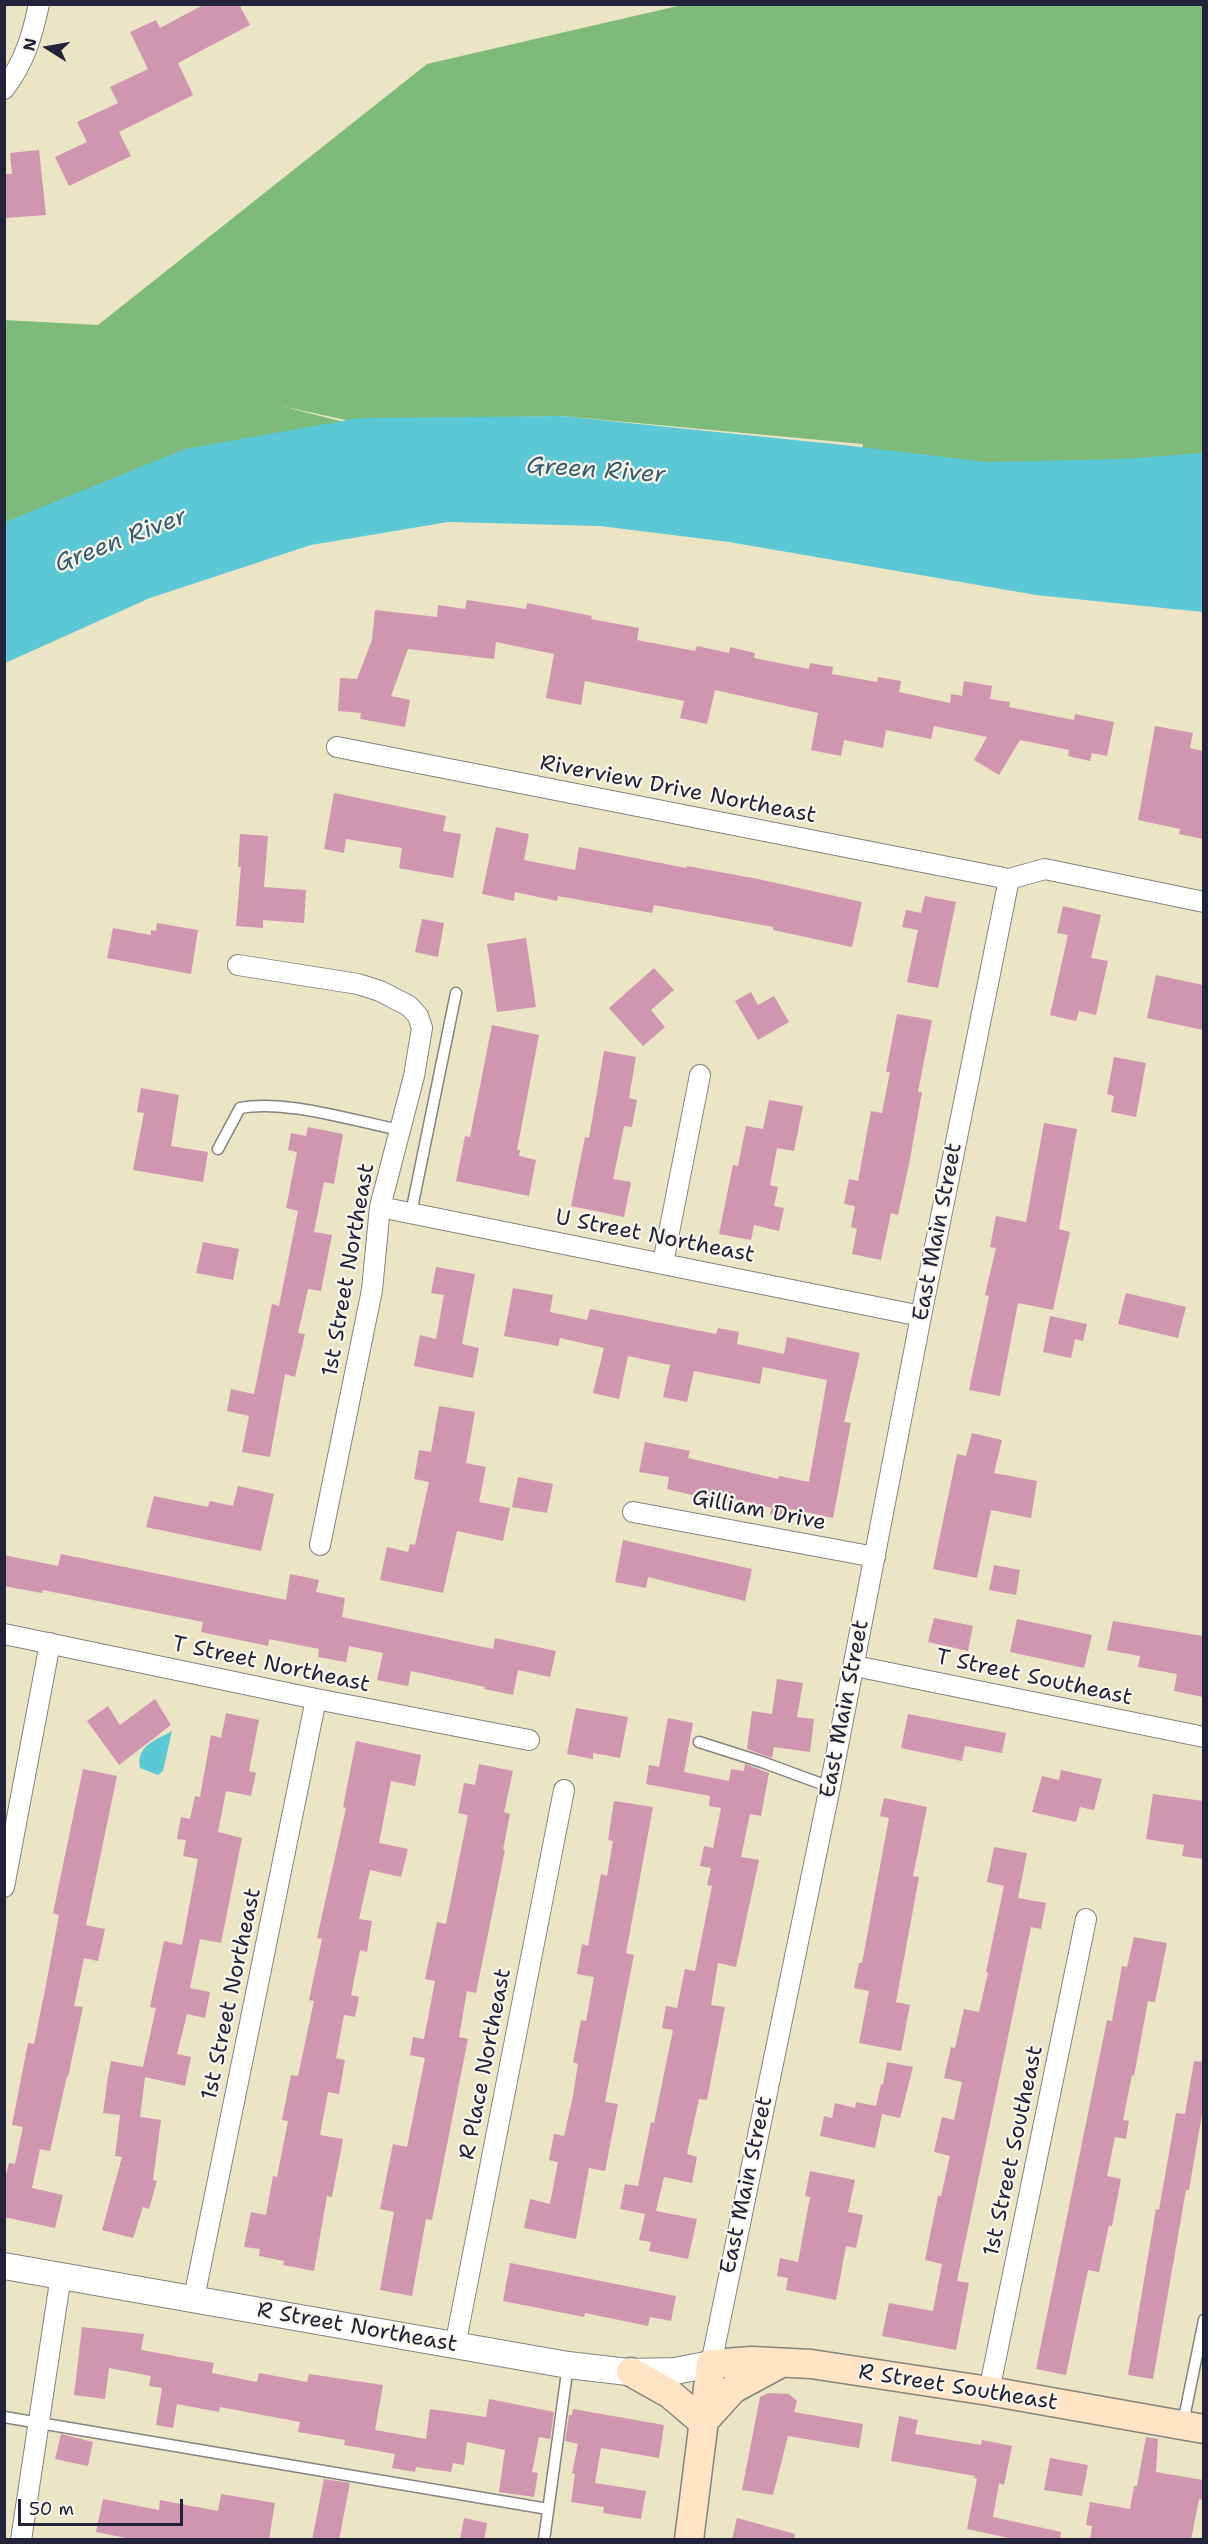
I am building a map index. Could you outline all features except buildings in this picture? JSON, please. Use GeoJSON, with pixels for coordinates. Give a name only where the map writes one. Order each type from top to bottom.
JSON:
{"type":"FeatureCollection","features":[{"type":"Feature","properties":{"kind":"main road","name":"R Street Southeast"},"geometry":{"type":"LineString","coordinates":[[711,2364],[753,2361],[811,2364],[989,2391],[1193,2428]]}},
{"type":"Feature","properties":{"kind":"main road"},"geometry":{"type":"LineString","coordinates":[[631,2372],[670,2394],[703,2422],[733,2390],[782,2363]]}},
{"type":"Feature","properties":{"kind":"main road","name":"East Main Street"},"geometry":{"type":"LineString","coordinates":[[689,2540],[711,2364]]}},
{"type":"Feature","properties":{"kind":"street"},"geometry":{"type":"LineString","coordinates":[[4,89],[20,69],[34,28],[39,4]]}},
{"type":"Feature","properties":{"kind":"street","name":"Riverview Drive Northeast"},"geometry":{"type":"LineString","coordinates":[[337,747],[1009,879]]}},
{"type":"Feature","properties":{"kind":"street"},"geometry":{"type":"LineString","coordinates":[[1009,879],[1045,870],[1203,902]]}},
{"type":"Feature","properties":{"kind":"street","name":"East Main Street"},"geometry":{"type":"LineString","coordinates":[[711,2364],[855,1665],[921,1316],[1009,879]]}},
{"type":"Feature","properties":{"kind":"street","name":"1st Street Northeast"},"geometry":{"type":"LineString","coordinates":[[238,965],[358,984],[389,994],[409,1006],[421,1022],[421,1041],[380,1207],[372,1290],[320,1545]]}},
{"type":"Feature","properties":{"kind":"street"},"geometry":{"type":"LineString","coordinates":[[663,1263],[700,1075]]}},
{"type":"Feature","properties":{"kind":"street","name":"U Street Northeast"},"geometry":{"type":"LineString","coordinates":[[380,1207],[921,1316]]}},
{"type":"Feature","properties":{"kind":"street","name":"Gilliam Drive"},"geometry":{"type":"LineString","coordinates":[[633,1512],[875,1557]]}},
{"type":"Feature","properties":{"kind":"street","name":"T Street Northeast"},"geometry":{"type":"LineString","coordinates":[[4,1634],[316,1699],[529,1740]]}},
{"type":"Feature","properties":{"kind":"street"},"geometry":{"type":"LineString","coordinates":[[4,1887],[50,1643]]}},
{"type":"Feature","properties":{"kind":"street","name":"T Street Southeast"},"geometry":{"type":"LineString","coordinates":[[855,1665],[1203,1737]]}},
{"type":"Feature","properties":{"kind":"street","name":"1st Street Northeast"},"geometry":{"type":"LineString","coordinates":[[194,2298],[316,1699]]}},
{"type":"Feature","properties":{"kind":"street","name":"R Place Northeast"},"geometry":{"type":"LineString","coordinates":[[455,2346],[564,1790]]}},
{"type":"Feature","properties":{"kind":"street","name":"1st Street Southeast"},"geometry":{"type":"LineString","coordinates":[[989,2391],[1086,1919]]}},
{"type":"Feature","properties":{"kind":"street","name":"R Street Northeast"},"geometry":{"type":"LineString","coordinates":[[4,2266],[568,2365],[631,2372],[675,2371],[711,2364]]}},
{"type":"Feature","properties":{"kind":"street"},"geometry":{"type":"LineString","coordinates":[[21,2540],[61,2275]]}},
{"type":"Feature","properties":{"kind":"lane"},"geometry":{"type":"LineString","coordinates":[[411,1213],[456,993]]}},
{"type":"Feature","properties":{"kind":"lane"},"geometry":{"type":"LineString","coordinates":[[218,1149],[240,1108],[257,1105],[294,1109],[400,1130]]}},
{"type":"Feature","properties":{"kind":"lane"},"geometry":{"type":"LineString","coordinates":[[699,1742],[830,1787]]}},
{"type":"Feature","properties":{"kind":"lane"},"geometry":{"type":"LineString","coordinates":[[1193,2428],[1203,2320]]}},
{"type":"Feature","properties":{"kind":"lane"},"geometry":{"type":"LineString","coordinates":[[544,2540],[568,2365]]}},
{"type":"Feature","properties":{"kind":"lane"},"geometry":{"type":"LineString","coordinates":[[4,2417],[548,2509]]}},
{"type":"Feature","properties":{"kind":"green space"},"geometry":{"type":"Polygon","coordinates":[[[682,5],[1203,5],[1203,557],[852,495],[863,444],[561,416],[346,420],[281,406],[465,453],[5,568],[4,320],[98,325],[427,64],[682,5]]]}},
{"type":"Feature","properties":{"kind":"water","name":"Green River"},"geometry":{"type":"Polygon","coordinates":[[[561,416],[987,462],[1123,459],[1203,453],[1203,612],[1036,595],[729,542],[600,526],[448,522],[311,545],[150,598],[5,663],[5,522],[185,449],[359,418],[561,416]]]}},
{"type":"Feature","properties":{"kind":"water"},"geometry":{"type":"Polygon","coordinates":[[[172,1731],[163,1771],[158,1775],[140,1768],[141,1754],[144,1749],[153,1741],[172,1731]]]}}]}
